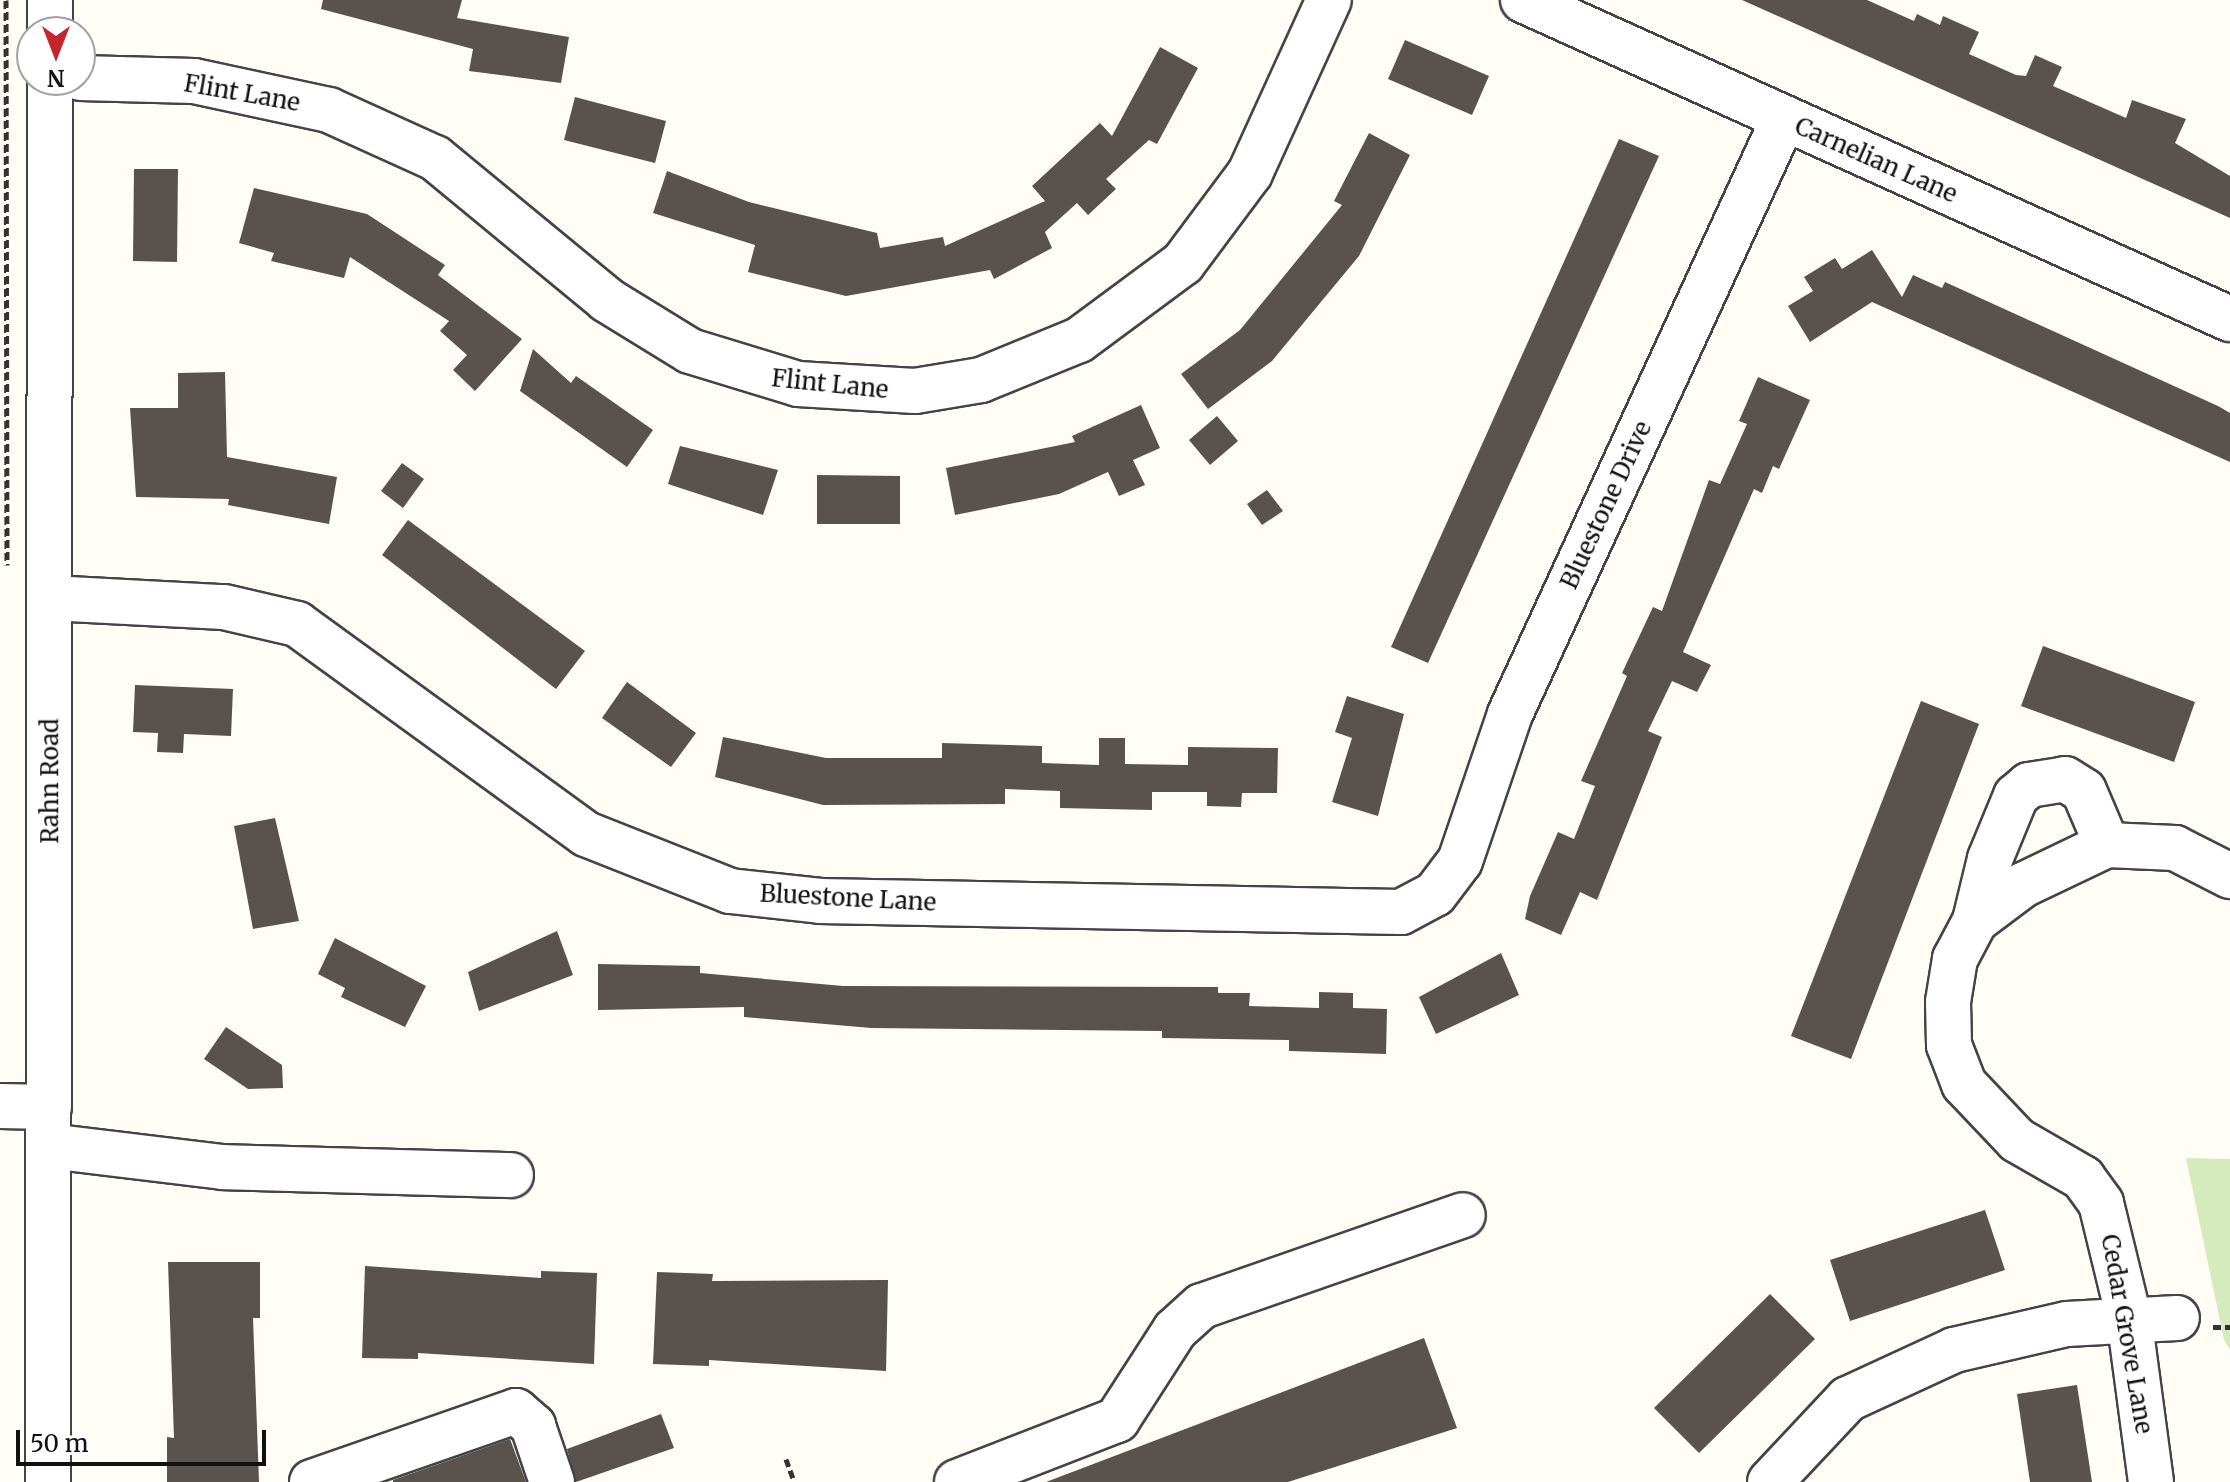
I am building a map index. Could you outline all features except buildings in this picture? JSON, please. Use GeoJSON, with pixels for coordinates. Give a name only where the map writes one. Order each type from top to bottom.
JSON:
{"type":"FeatureCollection","features":[{"type":"Feature","properties":{"kind":"street","name":"Flint Lane"},"geometry":{"type":"LineString","coordinates":[[96,78],[194,81],[329,110],[435,158],[607,300],[690,351],[798,384],[915,391],[981,380],[1079,340],[1183,263],[1250,173],[1329,0]]}},
{"type":"Feature","properties":{"kind":"street","name":"Carnelian Lane"},"geometry":{"type":"LineString","coordinates":[[1523,0],[2230,319]]}},
{"type":"Feature","properties":{"kind":"street","name":"Rahn Road"},"geometry":{"type":"LineString","coordinates":[[48,1482],[50,96]]}},
{"type":"Feature","properties":{"kind":"street","name":"Bluestone Drive"},"geometry":{"type":"LineString","coordinates":[[1435,894],[1460,861],[1510,714],[1784,118]]}},
{"type":"Feature","properties":{"kind":"street","name":"Bluestone Lane"},"geometry":{"type":"LineString","coordinates":[[50,598],[224,607],[297,624],[586,834],[730,891],[820,901],[1401,912],[1435,894]]}},
{"type":"Feature","properties":{"kind":"street"},"geometry":{"type":"LineString","coordinates":[[1975,921],[1990,859],[2016,796],[2029,785],[2065,779],[2084,791],[2107,845]]}},
{"type":"Feature","properties":{"kind":"street","name":"Cedar Grove Lane"},"geometry":{"type":"LineString","coordinates":[[2151,1482],[2129,1318],[2111,1233],[2092,1191],[2058,1160],[2017,1140],[1964,1084],[1949,1045],[1948,1002],[1955,959],[1975,921],[2023,885],[2107,845],[2175,848],[2230,876]]}},
{"type":"Feature","properties":{"kind":"street"},"geometry":{"type":"LineString","coordinates":[[0,1106],[49,1126],[223,1167],[511,1175]]}},
{"type":"Feature","properties":{"kind":"street"},"geometry":{"type":"LineString","coordinates":[[957,1482],[1117,1420],[1175,1330],[1202,1306],[1463,1215]]}},
{"type":"Feature","properties":{"kind":"street"},"geometry":{"type":"LineString","coordinates":[[1770,1482],[1848,1399],[1898,1372],[2013,1334],[2129,1318],[2177,1318]]}},
{"type":"Feature","properties":{"kind":"street"},"geometry":{"type":"LineString","coordinates":[[312,1482],[516,1411],[533,1426],[552,1482]]}},
{"type":"Feature","properties":{"kind":"path"},"geometry":{"type":"LineString","coordinates":[[786,1459],[793,1478]]}},
{"type":"Feature","properties":{"kind":"green space"},"geometry":{"type":"Polygon","coordinates":[[[2186,1158],[2230,1159],[2230,1350],[2224,1340],[2186,1158]]]}}]}
